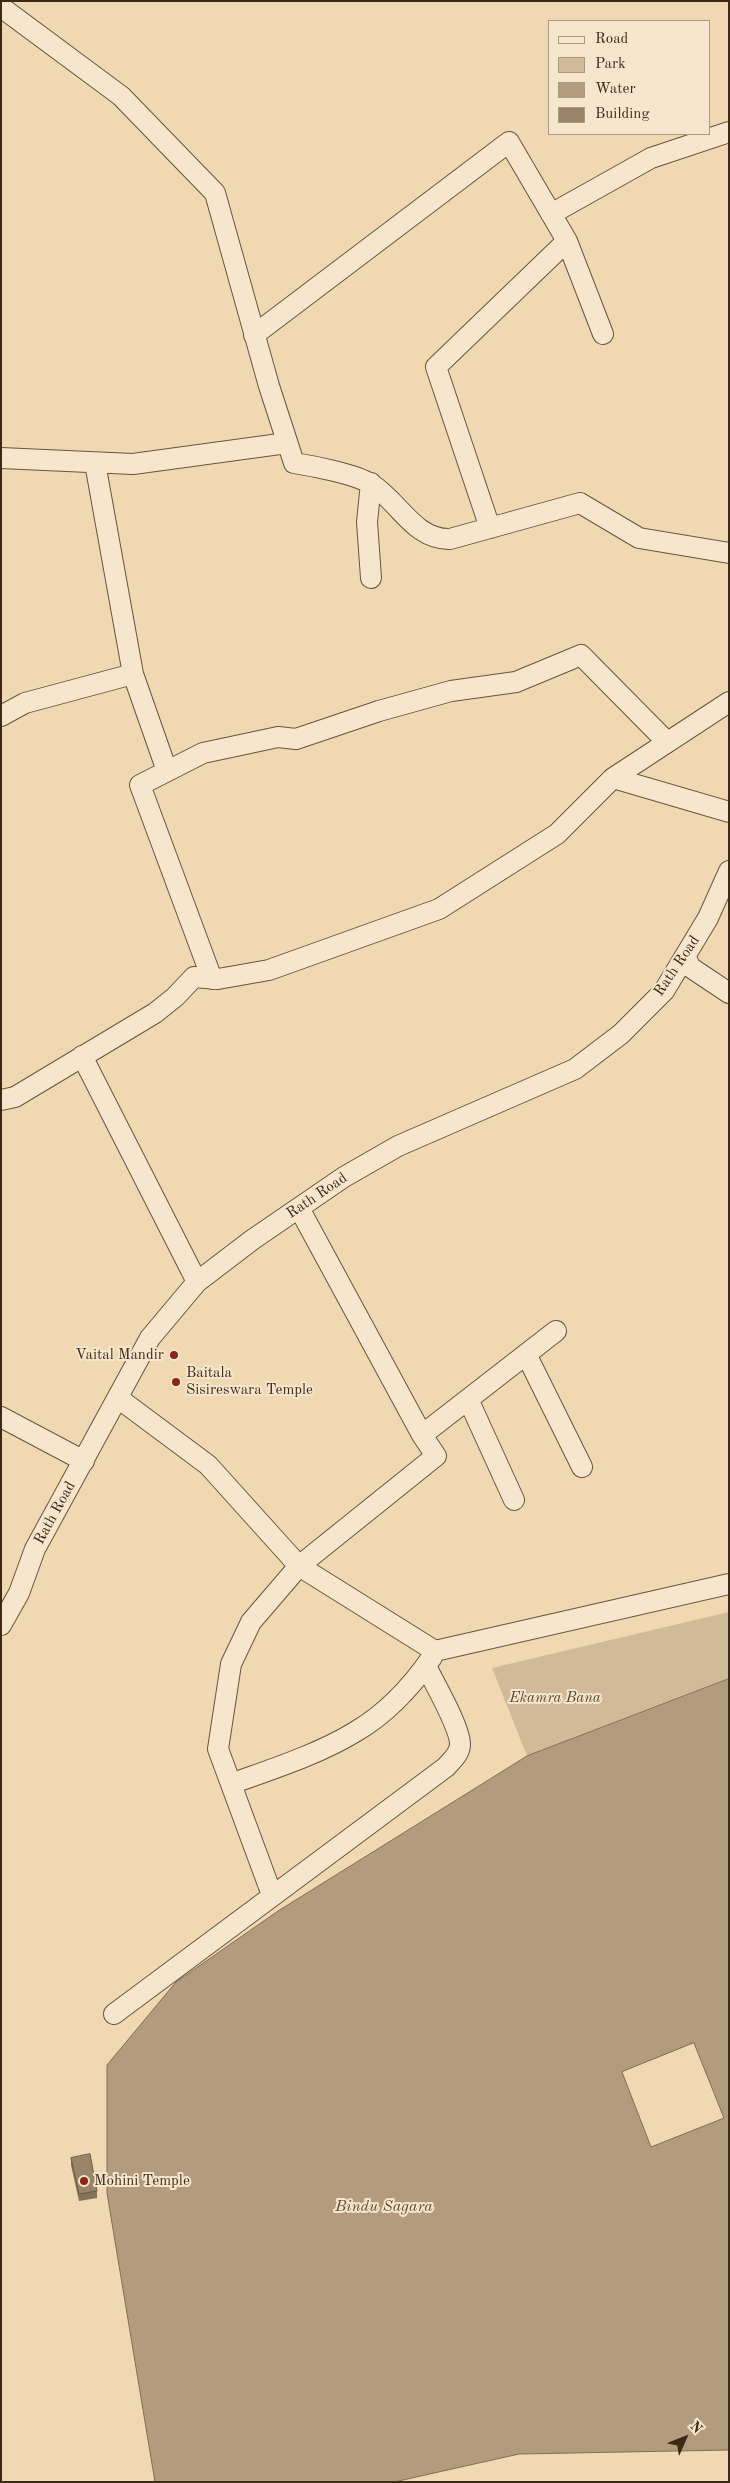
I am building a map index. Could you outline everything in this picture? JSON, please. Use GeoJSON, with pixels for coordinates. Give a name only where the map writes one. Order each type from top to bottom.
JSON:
{"type":"FeatureCollection","features":[{"type":"Feature","properties":{"kind":"street"},"geometry":{"type":"LineString","coordinates":[[1,6],[121,96],[215,193],[254,335],[294,463],[324,468],[371,483],[424,533],[436,539],[450,539],[580,503],[639,538],[729,553]]}},
{"type":"Feature","properties":{"kind":"street"},"geometry":{"type":"LineString","coordinates":[[551,214],[650,158],[729,132]]}},
{"type":"Feature","properties":{"kind":"street"},"geometry":{"type":"LineString","coordinates":[[254,335],[509,142],[567,242],[603,334]]}},
{"type":"Feature","properties":{"kind":"street"},"geometry":{"type":"LineString","coordinates":[[490,528],[436,367],[567,242]]}},
{"type":"Feature","properties":{"kind":"street"},"geometry":{"type":"LineString","coordinates":[[1,458],[132,464],[287,443]]}},
{"type":"Feature","properties":{"kind":"street"},"geometry":{"type":"LineString","coordinates":[[96,463],[133,674],[167,771]]}},
{"type":"Feature","properties":{"kind":"street"},"geometry":{"type":"LineString","coordinates":[[371,483],[368,529],[371,578]]}},
{"type":"Feature","properties":{"kind":"street"},"geometry":{"type":"LineString","coordinates":[[212,979],[140,785],[203,753],[278,738],[296,739],[379,711],[451,692],[516,682],[581,655],[667,742]]}},
{"type":"Feature","properties":{"kind":"street"},"geometry":{"type":"LineString","coordinates":[[1,716],[25,703],[133,674]]}},
{"type":"Feature","properties":{"kind":"street"},"geometry":{"type":"LineString","coordinates":[[1,1100],[15,1097],[155,1013],[175,997],[194,977],[212,979],[269,970],[438,909],[557,834],[612,778],[729,702]]}},
{"type":"Feature","properties":{"kind":"street"},"geometry":{"type":"LineString","coordinates":[[612,778],[729,812]]}},
{"type":"Feature","properties":{"kind":"street","name":"Rath Road"},"geometry":{"type":"LineString","coordinates":[[1,1625],[19,1593],[35,1549],[150,1338],[198,1282],[344,1177],[398,1146],[575,1069],[621,1034],[664,991],[708,918],[729,871]]}},
{"type":"Feature","properties":{"kind":"street"},"geometry":{"type":"LineString","coordinates":[[686,957],[690,967],[729,994]]}},
{"type":"Feature","properties":{"kind":"street"},"geometry":{"type":"LineString","coordinates":[[82,1056],[198,1282]]}},
{"type":"Feature","properties":{"kind":"street"},"geometry":{"type":"LineString","coordinates":[[272,1894],[218,1749],[231,1664],[251,1622],[299,1566],[436,1456],[422,1435],[299,1208]]}},
{"type":"Feature","properties":{"kind":"street"},"geometry":{"type":"LineString","coordinates":[[422,1435],[556,1331]]}},
{"type":"Feature","properties":{"kind":"street"},"geometry":{"type":"LineString","coordinates":[[526,1354],[582,1468]]}},
{"type":"Feature","properties":{"kind":"street"},"geometry":{"type":"LineString","coordinates":[[114,2014],[272,1894],[446,1767],[458,1754],[460,1744],[430,1658],[299,1566],[208,1465],[118,1398]]}},
{"type":"Feature","properties":{"kind":"street"},"geometry":{"type":"LineString","coordinates":[[468,1399],[514,1500]]}},
{"type":"Feature","properties":{"kind":"street"},"geometry":{"type":"LineString","coordinates":[[1,1418],[84,1461]]}},
{"type":"Feature","properties":{"kind":"street"},"geometry":{"type":"LineString","coordinates":[[231,1784],[296,1760],[355,1732],[386,1709],[417,1678],[430,1658],[729,1584]]}},
{"type":"Feature","properties":{"kind":"green space","name":"Ekamra Bana"},"geometry":{"type":"Polygon","coordinates":[[[729,1612],[729,1679],[527,1756],[492,1668],[729,1612]]]}},
{"type":"Feature","properties":{"kind":"water","name":"Bindu Sagara"},"geometry":{"type":"Polygon","coordinates":[[[729,1679],[729,2450],[519,2454],[394,2482],[155,2482],[107,2193],[107,2065],[176,1982],[278,1911],[527,1756],[729,1679]],[[694,2043],[622,2072],[651,2147],[724,2118],[694,2043]]]}},
{"type":"Feature","properties":{"kind":"building","name":"Mohini Temple"},"geometry":{"type":"Polygon","coordinates":[[[90,2154],[97,2191],[79,2194],[71,2158],[90,2154]]]}},
{"type":"Feature","properties":{"kind":"place","name":"Vaital Mandir"},"geometry":{"type":"Point","coordinates":[174,1355]}},
{"type":"Feature","properties":{"kind":"place","name":"Baitala Sisireswara Temple"},"geometry":{"type":"Point","coordinates":[176,1382]}},
{"type":"Feature","properties":{"kind":"place","name":"Mohini Temple"},"geometry":{"type":"Point","coordinates":[84,2181]}}]}
